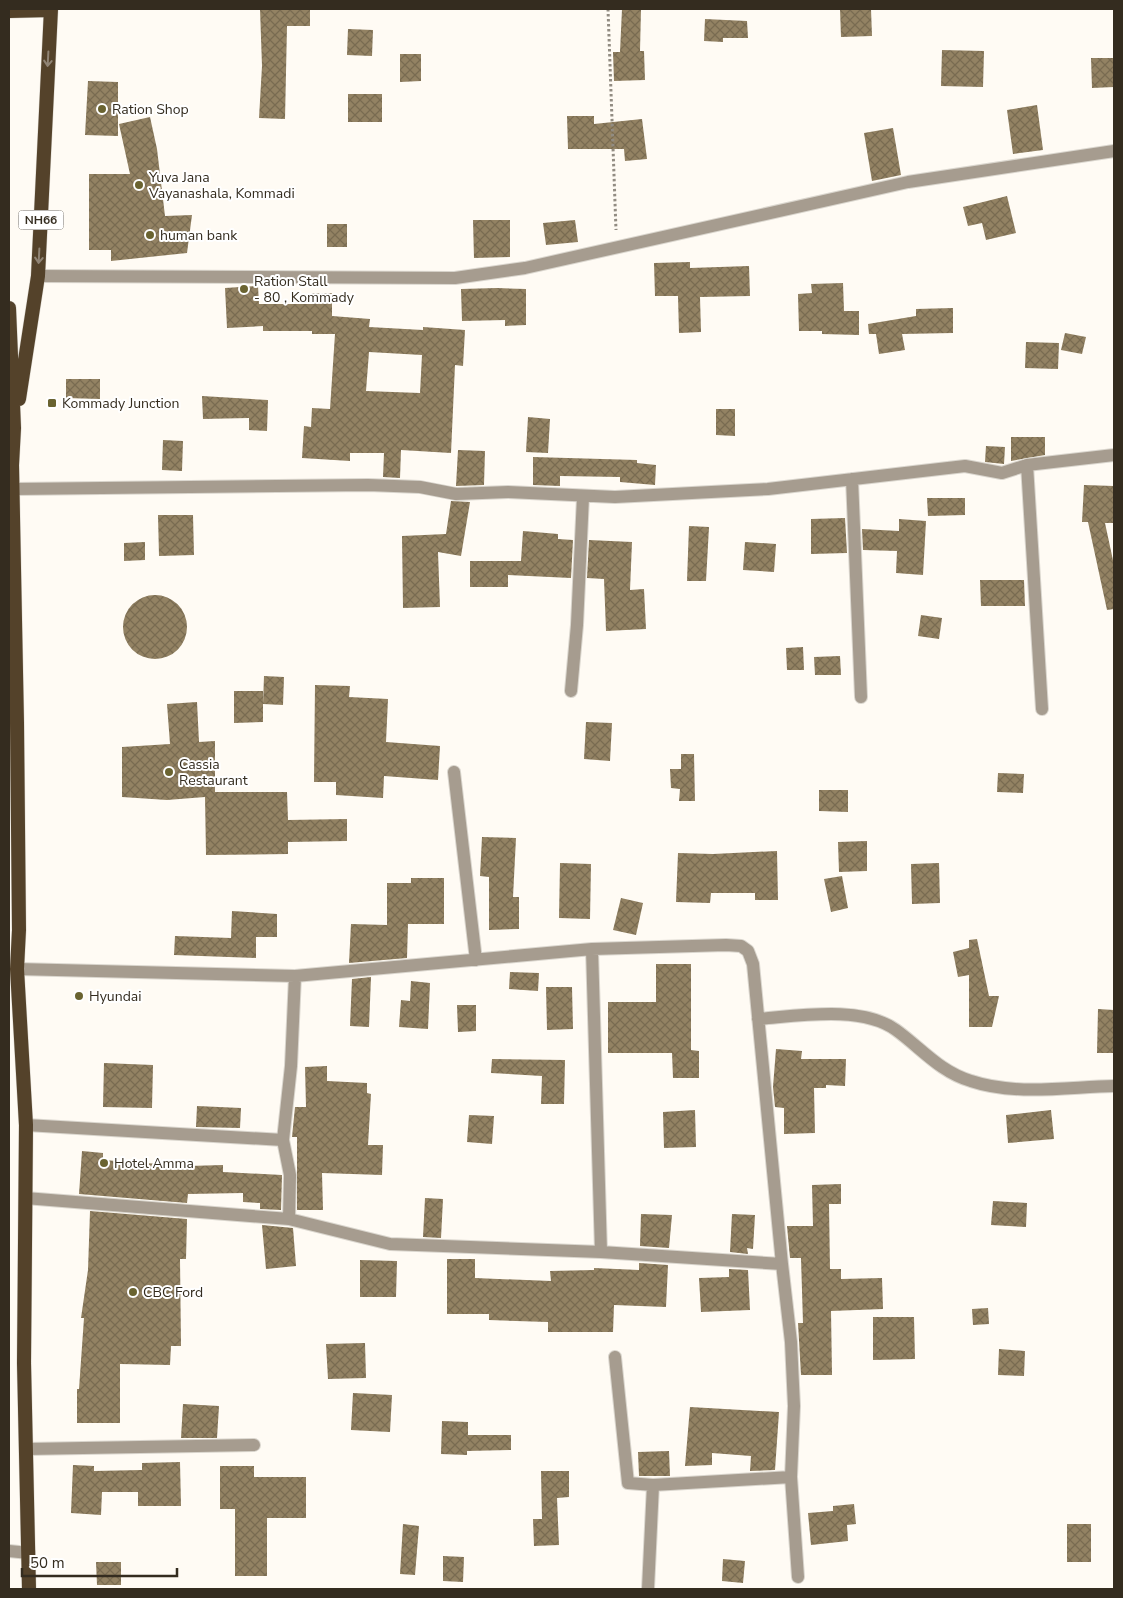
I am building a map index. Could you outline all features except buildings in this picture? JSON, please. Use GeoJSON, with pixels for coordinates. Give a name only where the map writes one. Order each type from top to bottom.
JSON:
{"type":"FeatureCollection","features":[{"type":"Feature","properties":{"kind":"highway"},"geometry":{"type":"LineString","coordinates":[[9,10],[51,9]]}},
{"type":"Feature","properties":{"kind":"highway","name":"NH66"},"geometry":{"type":"LineString","coordinates":[[11,428],[38,276],[51,9]]}},
{"type":"Feature","properties":{"kind":"highway","name":"NH66"},"geometry":{"type":"LineString","coordinates":[[9,308],[19,930],[17,970],[26,1125],[24,1363],[30,1589]]}},
{"type":"Feature","properties":{"kind":"street"},"geometry":{"type":"LineString","coordinates":[[38,276],[455,278],[524,268],[908,182],[1114,151]]}},
{"type":"Feature","properties":{"kind":"street"},"geometry":{"type":"LineString","coordinates":[[13,490],[368,485],[420,487],[456,494],[508,492],[583,497],[768,489],[965,466],[1002,473],[1027,465],[1114,455]]}},
{"type":"Feature","properties":{"kind":"street"},"geometry":{"type":"LineString","coordinates":[[1027,465],[1042,709]]}},
{"type":"Feature","properties":{"kind":"street"},"geometry":{"type":"LineString","coordinates":[[852,479],[860,697]]}},
{"type":"Feature","properties":{"kind":"street"},"geometry":{"type":"LineString","coordinates":[[571,691],[577,625],[583,497]]}},
{"type":"Feature","properties":{"kind":"street"},"geometry":{"type":"LineString","coordinates":[[454,772],[476,960]]}},
{"type":"Feature","properties":{"kind":"street"},"geometry":{"type":"LineString","coordinates":[[17,970],[295,976],[592,949],[726,945],[746,948],[751,955],[753,964],[791,1342],[794,1406],[791,1477],[798,1577]]}},
{"type":"Feature","properties":{"kind":"street"},"geometry":{"type":"LineString","coordinates":[[592,949],[601,1252]]}},
{"type":"Feature","properties":{"kind":"street"},"geometry":{"type":"LineString","coordinates":[[289,1219],[290,1175],[283,1140],[291,1066],[295,976]]}},
{"type":"Feature","properties":{"kind":"street"},"geometry":{"type":"LineString","coordinates":[[758,1019],[828,1014],[872,1019],[895,1029],[939,1066],[969,1081],[997,1088],[1114,1086]]}},
{"type":"Feature","properties":{"kind":"street"},"geometry":{"type":"LineString","coordinates":[[26,1125],[283,1140]]}},
{"type":"Feature","properties":{"kind":"street"},"geometry":{"type":"LineString","coordinates":[[25,1198],[289,1219],[390,1244],[601,1252],[782,1264]]}},
{"type":"Feature","properties":{"kind":"street"},"geometry":{"type":"LineString","coordinates":[[614,1358],[628,1483],[653,1486],[791,1477]]}},
{"type":"Feature","properties":{"kind":"street"},"geometry":{"type":"LineString","coordinates":[[26,1449],[254,1445]]}},
{"type":"Feature","properties":{"kind":"street"},"geometry":{"type":"LineString","coordinates":[[648,1589],[653,1486]]}},
{"type":"Feature","properties":{"kind":"street"},"geometry":{"type":"LineString","coordinates":[[9,1551],[29,1552]]}},
{"type":"Feature","properties":{"kind":"path"},"geometry":{"type":"LineString","coordinates":[[608,9],[616,248]]}},
{"type":"Feature","properties":{"kind":"place","name":"Ration Shop"},"geometry":{"type":"Point","coordinates":[102,109]}},
{"type":"Feature","properties":{"kind":"place","name":"Yuva Jana Vayanashala, Kommadi"},"geometry":{"type":"Point","coordinates":[139,185]}},
{"type":"Feature","properties":{"kind":"place","name":"human bank"},"geometry":{"type":"Point","coordinates":[150,235]}},
{"type":"Feature","properties":{"kind":"place","name":"Ration Stall - 80 , Kommady"},"geometry":{"type":"Point","coordinates":[244,289]}},
{"type":"Feature","properties":{"kind":"place","name":"Kommady Junction"},"geometry":{"type":"Point","coordinates":[52,403]}},
{"type":"Feature","properties":{"kind":"place","name":"Cassia Restaurant"},"geometry":{"type":"Point","coordinates":[169,772]}},
{"type":"Feature","properties":{"kind":"place","name":"Hyundai"},"geometry":{"type":"Point","coordinates":[79,996]}},
{"type":"Feature","properties":{"kind":"place","name":"Hotel Amma"},"geometry":{"type":"Point","coordinates":[104,1163]}},
{"type":"Feature","properties":{"kind":"place","name":"CBC Ford"},"geometry":{"type":"Point","coordinates":[133,1292]}}]}
